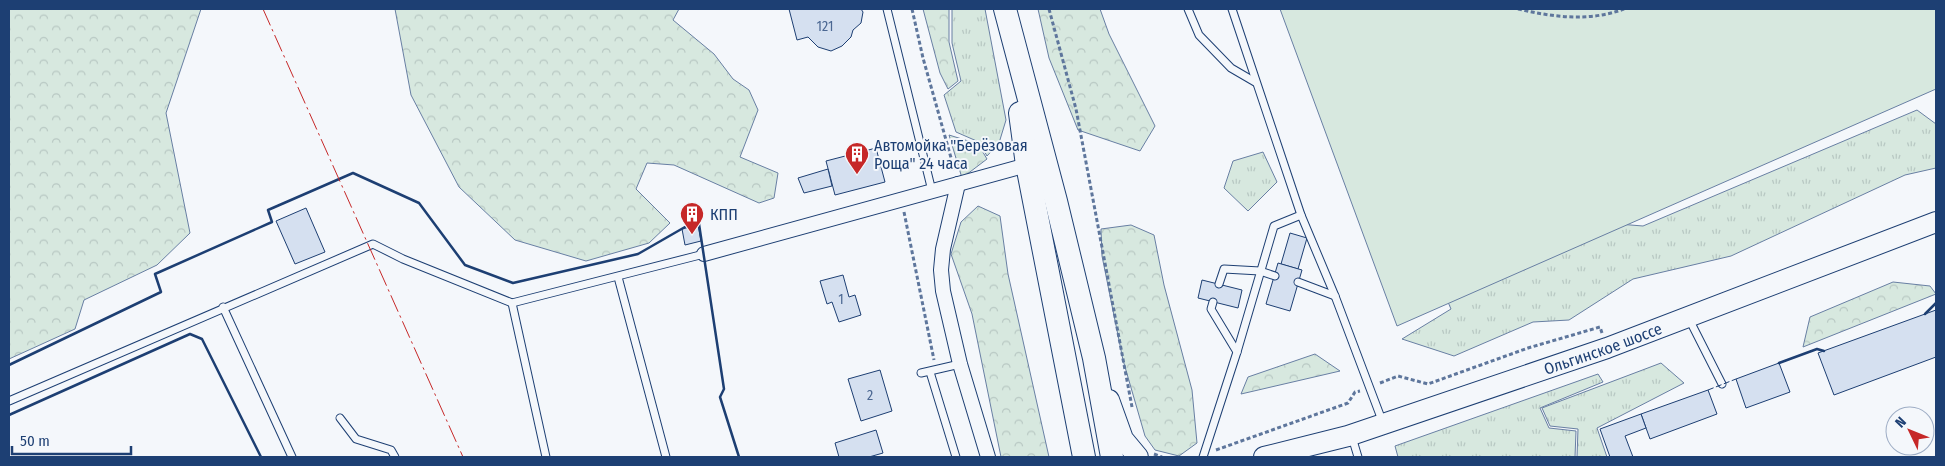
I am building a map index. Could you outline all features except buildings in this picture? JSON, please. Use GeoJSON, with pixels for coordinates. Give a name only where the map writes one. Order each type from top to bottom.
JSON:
{"type":"FeatureCollection","features":[{"type":"Feature","properties":{"kind":"main road"},"geometry":{"type":"LineString","coordinates":[[1006,16],[1027,165],[1084,457]]}},
{"type":"Feature","properties":{"kind":"main road"},"geometry":{"type":"LineString","coordinates":[[1006,16],[1056,201],[1094,358],[1112,457]]}},
{"type":"Feature","properties":{"kind":"main road","name":"Ольгинское шоссе"},"geometry":{"type":"LineString","coordinates":[[1264,457],[1350,435],[1607,348],[1936,222]]}},
{"type":"Feature","properties":{"kind":"main road"},"geometry":{"type":"LineString","coordinates":[[1094,358],[1122,439],[1138,457]]}},
{"type":"Feature","properties":{"kind":"main road"},"geometry":{"type":"LineString","coordinates":[[1302,457],[1350,435]]}},
{"type":"Feature","properties":{"kind":"street"},"geometry":{"type":"LineString","coordinates":[[704,254],[1027,165]]}},
{"type":"Feature","properties":{"kind":"street"},"geometry":{"type":"LineString","coordinates":[[958,184],[943,249],[941,270],[943,291],[960,364],[988,457]]}},
{"type":"Feature","properties":{"kind":"lane"},"geometry":{"type":"LineString","coordinates":[[886,9],[932,191]]}},
{"type":"Feature","properties":{"kind":"lane"},"geometry":{"type":"LineString","coordinates":[[1188,9],[1198,35],[1231,68],[1256,82]]}},
{"type":"Feature","properties":{"kind":"lane"},"geometry":{"type":"LineString","coordinates":[[1232,9],[1301,215],[1335,296],[1384,424]]}},
{"type":"Feature","properties":{"kind":"lane"},"geometry":{"type":"LineString","coordinates":[[1204,455],[1274,226],[1301,215]]}},
{"type":"Feature","properties":{"kind":"lane"},"geometry":{"type":"LineString","coordinates":[[9,401],[373,244],[403,259],[512,303],[704,254]]}},
{"type":"Feature","properties":{"kind":"lane"},"geometry":{"type":"LineString","coordinates":[[1219,284],[1224,270],[1260,271],[1275,276]]}},
{"type":"Feature","properties":{"kind":"lane"},"geometry":{"type":"LineString","coordinates":[[618,277],[666,457]]}},
{"type":"Feature","properties":{"kind":"lane"},"geometry":{"type":"LineString","coordinates":[[1298,282],[1335,296]]}},
{"type":"Feature","properties":{"kind":"lane"},"geometry":{"type":"LineString","coordinates":[[1213,302],[1211,309],[1237,352]]}},
{"type":"Feature","properties":{"kind":"lane"},"geometry":{"type":"LineString","coordinates":[[512,303],[545,457]]}},
{"type":"Feature","properties":{"kind":"lane"},"geometry":{"type":"LineString","coordinates":[[223,308],[292,457]]}},
{"type":"Feature","properties":{"kind":"lane"},"geometry":{"type":"LineString","coordinates":[[1688,317],[1722,384]]}},
{"type":"Feature","properties":{"kind":"lane"},"geometry":{"type":"LineString","coordinates":[[921,373],[960,364]]}},
{"type":"Feature","properties":{"kind":"lane"},"geometry":{"type":"LineString","coordinates":[[933,371],[956,457]]}},
{"type":"Feature","properties":{"kind":"lane"},"geometry":{"type":"LineString","coordinates":[[340,418],[356,439],[391,450],[395,457]]}},
{"type":"Feature","properties":{"kind":"lane"},"geometry":{"type":"LineString","coordinates":[[1350,435],[1358,457]]}},
{"type":"Feature","properties":{"kind":"path"},"geometry":{"type":"LineString","coordinates":[[912,9],[923,58],[958,184]]}},
{"type":"Feature","properties":{"kind":"path"},"geometry":{"type":"LineString","coordinates":[[1049,9],[1076,110],[1133,412]]}},
{"type":"Feature","properties":{"kind":"path"},"geometry":{"type":"LineString","coordinates":[[1518,9],[1541,14],[1593,17],[1624,9]]}},
{"type":"Feature","properties":{"kind":"path"},"geometry":{"type":"LineString","coordinates":[[902,199],[933,371]]}},
{"type":"Feature","properties":{"kind":"path"},"geometry":{"type":"LineString","coordinates":[[1204,455],[1348,403],[1355,392],[1398,376],[1428,384],[1528,348],[1600,327],[1607,348]]}},
{"type":"Feature","properties":{"kind":"green space"},"geometry":{"type":"Polygon","coordinates":[[[9,9],[201,9],[166,113],[190,233],[157,265],[84,300],[75,329],[9,359],[9,9]]]}},
{"type":"Feature","properties":{"kind":"green space"},"geometry":{"type":"Polygon","coordinates":[[[395,9],[679,9],[673,20],[714,54],[733,79],[749,90],[758,110],[740,157],[778,173],[774,198],[759,203],[674,165],[647,163],[636,189],[670,223],[649,243],[586,261],[515,240],[459,187],[411,95],[395,9]]]}},
{"type":"Feature","properties":{"kind":"green space"},"geometry":{"type":"Polygon","coordinates":[[[923,9],[949,9],[949,42],[958,81],[948,89],[940,73],[923,9]]]}},
{"type":"Feature","properties":{"kind":"green space"},"geometry":{"type":"Polygon","coordinates":[[[952,9],[985,9],[1006,120],[999,143],[987,156],[979,142],[956,132],[944,95],[961,81],[952,43],[952,9]]]}},
{"type":"Feature","properties":{"kind":"green space"},"geometry":{"type":"Polygon","coordinates":[[[1038,9],[1100,9],[1109,34],[1155,126],[1140,151],[1078,130],[1049,58],[1038,9]]]}},
{"type":"Feature","properties":{"kind":"green space"},"geometry":{"type":"Polygon","coordinates":[[[1280,9],[1936,9],[1936,89],[1397,326],[1280,9]]]}},
{"type":"Feature","properties":{"kind":"green space"},"geometry":{"type":"Polygon","coordinates":[[[1917,110],[1936,124],[1936,168],[1905,175],[1731,256],[1633,279],[1569,320],[1533,322],[1454,356],[1402,339],[1451,309],[1431,263],[1569,220],[1643,226],[1917,110]]]}},
{"type":"Feature","properties":{"kind":"green space"},"geometry":{"type":"Polygon","coordinates":[[[949,135],[978,144],[987,159],[962,178],[949,135]]]}},
{"type":"Feature","properties":{"kind":"green space"},"geometry":{"type":"Polygon","coordinates":[[[1263,152],[1277,182],[1248,211],[1224,188],[1233,161],[1263,152]]]}},
{"type":"Feature","properties":{"kind":"green space"},"geometry":{"type":"Polygon","coordinates":[[[978,206],[1000,216],[1008,274],[1049,457],[1001,457],[972,314],[951,254],[961,222],[978,206]]]}},
{"type":"Feature","properties":{"kind":"green space"},"geometry":{"type":"Polygon","coordinates":[[[1131,225],[1154,235],[1164,285],[1192,390],[1197,443],[1179,456],[1155,450],[1145,436],[1123,360],[1102,256],[1101,229],[1131,225]]]}},
{"type":"Feature","properties":{"kind":"green space"},"geometry":{"type":"Polygon","coordinates":[[[1893,282],[1930,286],[1936,294],[1803,347],[1810,317],[1893,282]]]}},
{"type":"Feature","properties":{"kind":"green space"},"geometry":{"type":"Polygon","coordinates":[[[1315,354],[1340,371],[1241,394],[1248,377],[1315,354]]]}},
{"type":"Feature","properties":{"kind":"green space"},"geometry":{"type":"Polygon","coordinates":[[[1661,363],[1684,383],[1597,428],[1607,457],[1577,457],[1578,429],[1550,426],[1542,408],[1661,363]]]}},
{"type":"Feature","properties":{"kind":"green space"},"geometry":{"type":"Polygon","coordinates":[[[1598,374],[1603,382],[1540,408],[1549,428],[1576,431],[1575,457],[1398,457],[1395,446],[1598,374]]]}},
{"type":"Feature","properties":{"kind":"fence"},"geometry":{"type":"LineString","coordinates":[[1708,390],[1736,379]]}},
{"type":"Feature","properties":{"kind":"wall"},"geometry":{"type":"LineString","coordinates":[[9,365],[161,292],[155,274],[272,222],[268,210],[353,173],[419,203],[465,265],[513,283],[638,254],[685,227]]}},
{"type":"Feature","properties":{"kind":"wall"},"geometry":{"type":"LineString","coordinates":[[694,225],[699,224],[724,389],[720,397],[739,457]]}},
{"type":"Feature","properties":{"kind":"wall"},"geometry":{"type":"LineString","coordinates":[[1925,314],[1936,303]]}},
{"type":"Feature","properties":{"kind":"wall"},"geometry":{"type":"LineString","coordinates":[[9,415],[190,334],[202,339],[261,457]]}},
{"type":"Feature","properties":{"kind":"wall"},"geometry":{"type":"LineString","coordinates":[[1779,363],[1817,349],[1824,351]]}},
{"type":"Feature","properties":{"kind":"power"},"geometry":{"type":"LineString","coordinates":[[263,9],[463,457]]}},
{"type":"Feature","properties":{"kind":"place","name":"Автомойка \"Берёзовая Роща\" 24 часа"},"geometry":{"type":"Point","coordinates":[857,175]}},
{"type":"Feature","properties":{"kind":"place","name":"КПП"},"geometry":{"type":"Point","coordinates":[692,235]}}]}
